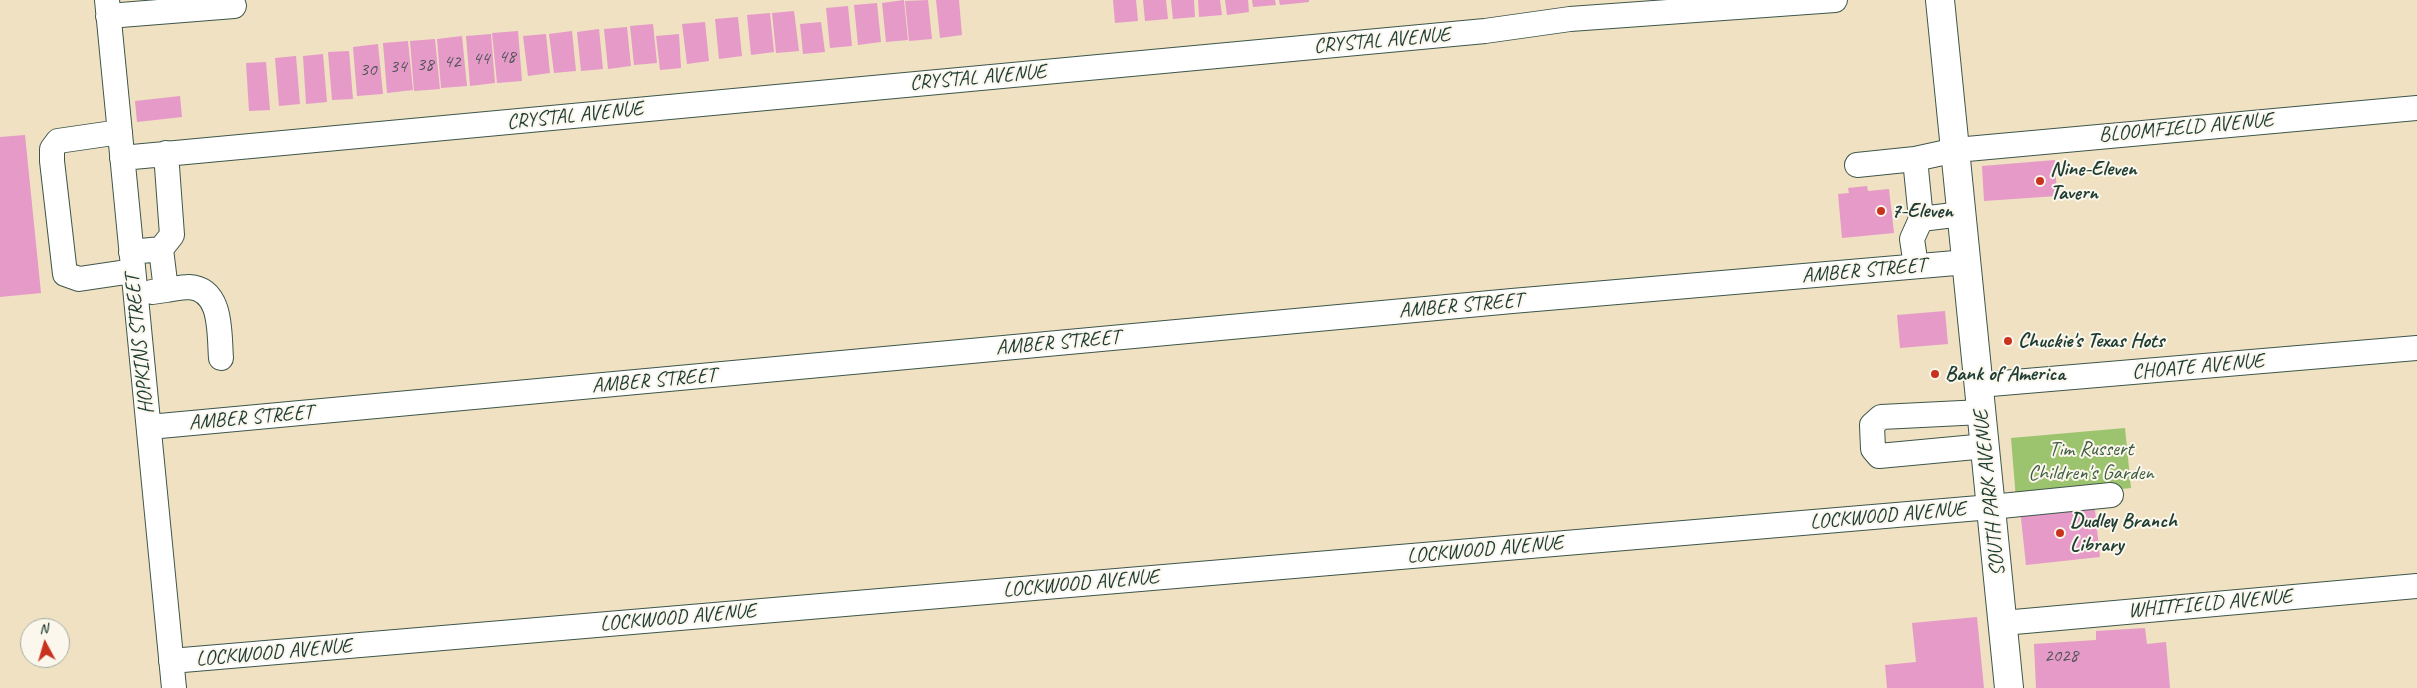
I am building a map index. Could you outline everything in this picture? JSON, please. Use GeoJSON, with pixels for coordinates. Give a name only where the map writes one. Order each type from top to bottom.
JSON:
{"type":"FeatureCollection","features":[{"type":"Feature","properties":{"kind":"main road","name":"SOUTH PARK AVENUE"},"geometry":{"type":"LineString","coordinates":[[1940,0],[2009,688]]}},
{"type":"Feature","properties":{"kind":"street","name":"CRYSTAL AVENUE"},"geometry":{"type":"LineString","coordinates":[[122,158],[288,141],[476,126],[603,112],[1475,32],[1570,19],[1835,0]]}},
{"type":"Feature","properties":{"kind":"street"},"geometry":{"type":"LineString","coordinates":[[108,8],[234,6]]}},
{"type":"Feature","properties":{"kind":"street","name":"HOPKINS STREET"},"geometry":{"type":"LineString","coordinates":[[108,8],[174,688]]}},
{"type":"Feature","properties":{"kind":"street","name":"BLOOMFIELD AVENUE"},"geometry":{"type":"LineString","coordinates":[[1857,165],[1915,158],[1956,150],[2417,108]]}},
{"type":"Feature","properties":{"kind":"street"},"geometry":{"type":"LineString","coordinates":[[120,132],[58,141],[52,149],[65,274],[79,278],[133,272],[161,249],[172,234],[166,153]]}},
{"type":"Feature","properties":{"kind":"street"},"geometry":{"type":"LineString","coordinates":[[1915,158],[1921,219],[1912,239],[1916,266]]}},
{"type":"Feature","properties":{"kind":"street"},"geometry":{"type":"LineString","coordinates":[[1921,219],[1962,214]]}},
{"type":"Feature","properties":{"kind":"street"},"geometry":{"type":"LineString","coordinates":[[161,249],[166,290]]}},
{"type":"Feature","properties":{"kind":"street","name":"AMBER STREET"},"geometry":{"type":"LineString","coordinates":[[149,427],[1967,262]]}},
{"type":"Feature","properties":{"kind":"street"},"geometry":{"type":"LineString","coordinates":[[133,272],[166,290],[190,287],[209,296],[216,306],[222,358]]}},
{"type":"Feature","properties":{"kind":"street","name":"CHOATE AVENUE"},"geometry":{"type":"LineString","coordinates":[[1979,385],[2417,348]]}},
{"type":"Feature","properties":{"kind":"street"},"geometry":{"type":"LineString","coordinates":[[1982,412],[1881,417],[1872,425],[1873,449],[1879,456],[1986,446]]}},
{"type":"Feature","properties":{"kind":"street","name":"LOCKWOOD AVENUE"},"geometry":{"type":"LineString","coordinates":[[171,661],[1992,507],[2111,495]]}},
{"type":"Feature","properties":{"kind":"street","name":"WHITFIELD AVENUE"},"geometry":{"type":"LineString","coordinates":[[2003,623],[2417,586]]}},
{"type":"Feature","properties":{"kind":"green space","name":"Tim Russert Children's Garden"},"geometry":{"type":"Polygon","coordinates":[[[2125,428],[2131,488],[2016,499],[2011,438],[2125,428]]]}},
{"type":"Feature","properties":{"kind":"building"},"geometry":{"type":"Polygon","coordinates":[[[904,0],[908,40],[886,42],[882,3],[904,0]]]}},
{"type":"Feature","properties":{"kind":"building"},"geometry":{"type":"Polygon","coordinates":[[[928,0],[932,39],[909,41],[905,1],[928,0]]]}},
{"type":"Feature","properties":{"kind":"building"},"geometry":{"type":"Polygon","coordinates":[[[936,0],[959,0],[962,35],[940,38],[936,0]]]}},
{"type":"Feature","properties":{"kind":"building"},"geometry":{"type":"Polygon","coordinates":[[[1113,0],[1136,0],[1138,21],[1115,23],[1113,0]]]}},
{"type":"Feature","properties":{"kind":"building"},"geometry":{"type":"Polygon","coordinates":[[[1143,0],[1166,0],[1168,19],[1145,21],[1143,0]]]}},
{"type":"Feature","properties":{"kind":"building"},"geometry":{"type":"Polygon","coordinates":[[[1171,0],[1194,0],[1195,17],[1173,19],[1171,0]]]}},
{"type":"Feature","properties":{"kind":"building"},"geometry":{"type":"Polygon","coordinates":[[[1198,0],[1220,0],[1222,15],[1199,17],[1198,0]]]}},
{"type":"Feature","properties":{"kind":"building"},"geometry":{"type":"Polygon","coordinates":[[[1225,0],[1248,0],[1249,12],[1227,15],[1225,0]]]}},
{"type":"Feature","properties":{"kind":"building"},"geometry":{"type":"Polygon","coordinates":[[[1252,0],[1275,0],[1276,5],[1253,7],[1252,0]]]}},
{"type":"Feature","properties":{"kind":"building"},"geometry":{"type":"Polygon","coordinates":[[[1279,0],[1309,0],[1309,2],[1280,5],[1279,0]]]}},
{"type":"Feature","properties":{"kind":"building"},"geometry":{"type":"Polygon","coordinates":[[[877,3],[881,42],[858,45],[854,5],[877,3]]]}},
{"type":"Feature","properties":{"kind":"building"},"geometry":{"type":"Polygon","coordinates":[[[848,6],[852,46],[830,48],[826,8],[848,6]]]}},
{"type":"Feature","properties":{"kind":"building"},"geometry":{"type":"Polygon","coordinates":[[[794,11],[799,51],[776,53],[772,13],[794,11]]]}},
{"type":"Feature","properties":{"kind":"building"},"geometry":{"type":"Polygon","coordinates":[[[770,13],[774,52],[751,55],[747,15],[770,13]]]}},
{"type":"Feature","properties":{"kind":"building"},"geometry":{"type":"Polygon","coordinates":[[[738,17],[742,56],[719,59],[715,19],[738,17]]]}},
{"type":"Feature","properties":{"kind":"building"},"geometry":{"type":"Polygon","coordinates":[[[705,22],[709,61],[687,64],[682,24],[705,22]]]}},
{"type":"Feature","properties":{"kind":"building"},"geometry":{"type":"Polygon","coordinates":[[[821,22],[825,52],[803,54],[800,24],[821,22]]]}},
{"type":"Feature","properties":{"kind":"building"},"geometry":{"type":"Polygon","coordinates":[[[653,24],[657,63],[634,65],[630,26],[653,24]]]}},
{"type":"Feature","properties":{"kind":"building"},"geometry":{"type":"Polygon","coordinates":[[[627,27],[631,66],[608,69],[604,29],[627,27]]]}},
{"type":"Feature","properties":{"kind":"building"},"geometry":{"type":"Polygon","coordinates":[[[599,29],[603,69],[581,71],[577,32],[599,29]]]}},
{"type":"Feature","properties":{"kind":"building"},"geometry":{"type":"Polygon","coordinates":[[[518,31],[522,81],[497,83],[492,33],[518,31]]]}},
{"type":"Feature","properties":{"kind":"building"},"geometry":{"type":"Polygon","coordinates":[[[572,31],[576,71],[554,73],[549,34],[572,31]]]}},
{"type":"Feature","properties":{"kind":"building"},"geometry":{"type":"Polygon","coordinates":[[[491,34],[495,83],[470,86],[466,36],[491,34]]]}},
{"type":"Feature","properties":{"kind":"building"},"geometry":{"type":"Polygon","coordinates":[[[546,34],[550,73],[528,76],[523,36],[546,34]]]}},
{"type":"Feature","properties":{"kind":"building"},"geometry":{"type":"Polygon","coordinates":[[[679,34],[681,68],[660,70],[656,36],[679,34]]]}},
{"type":"Feature","properties":{"kind":"building"},"geometry":{"type":"Polygon","coordinates":[[[462,36],[467,86],[441,88],[437,39],[462,36]]]}},
{"type":"Feature","properties":{"kind":"building"},"geometry":{"type":"Polygon","coordinates":[[[435,39],[440,89],[414,91],[410,41],[435,39]]]}},
{"type":"Feature","properties":{"kind":"building"},"geometry":{"type":"Polygon","coordinates":[[[408,41],[413,90],[387,93],[383,43],[408,41]]]}},
{"type":"Feature","properties":{"kind":"building"},"geometry":{"type":"Polygon","coordinates":[[[378,44],[383,94],[357,96],[353,47],[378,44]]]}},
{"type":"Feature","properties":{"kind":"building"},"geometry":{"type":"Polygon","coordinates":[[[349,51],[353,99],[332,100],[328,52],[349,51]]]}},
{"type":"Feature","properties":{"kind":"building"},"geometry":{"type":"Polygon","coordinates":[[[323,54],[327,102],[306,104],[303,56],[323,54]]]}},
{"type":"Feature","properties":{"kind":"building"},"geometry":{"type":"Polygon","coordinates":[[[296,56],[300,104],[279,106],[275,58],[296,56]]]}},
{"type":"Feature","properties":{"kind":"building"},"geometry":{"type":"Polygon","coordinates":[[[266,62],[270,110],[249,111],[246,63],[266,62]]]}},
{"type":"Feature","properties":{"kind":"building"},"geometry":{"type":"Polygon","coordinates":[[[180,96],[182,117],[137,122],[135,101],[180,96]]]}},
{"type":"Feature","properties":{"kind":"building"},"geometry":{"type":"Polygon","coordinates":[[[25,135],[41,293],[0,297],[0,137],[25,135]]]}},
{"type":"Feature","properties":{"kind":"building"},"geometry":{"type":"Polygon","coordinates":[[[2055,160],[2057,196],[1984,201],[1982,166],[2055,160]]]}},
{"type":"Feature","properties":{"kind":"building"},"geometry":{"type":"Polygon","coordinates":[[[1867,186],[1868,191],[1889,189],[1894,233],[1842,238],[1838,194],[1849,193],[1848,188],[1867,186]]]}},
{"type":"Feature","properties":{"kind":"building"},"geometry":{"type":"Polygon","coordinates":[[[1945,311],[1948,344],[1900,348],[1897,315],[1945,311]]]}},
{"type":"Feature","properties":{"kind":"building","name":"Dudley Branch Library"},"geometry":{"type":"Polygon","coordinates":[[[2094,501],[2100,557],[2026,565],[2020,509],[2094,501]]]}},
{"type":"Feature","properties":{"kind":"building"},"geometry":{"type":"Polygon","coordinates":[[[1977,617],[1984,688],[1887,688],[1885,665],[1916,662],[1912,623],[1977,617]]]}},
{"type":"Feature","properties":{"kind":"building"},"geometry":{"type":"Polygon","coordinates":[[[2145,628],[2147,644],[2166,642],[2170,688],[2036,688],[2034,644],[2096,640],[2096,631],[2145,628]]]}},
{"type":"Feature","properties":{"kind":"place","name":"Nine-Eleven Tavern"},"geometry":{"type":"Point","coordinates":[2040,181]}},
{"type":"Feature","properties":{"kind":"place","name":"7-Eleven"},"geometry":{"type":"Point","coordinates":[1881,211]}},
{"type":"Feature","properties":{"kind":"place","name":"Chuckie's Texas Hots"},"geometry":{"type":"Point","coordinates":[2008,341]}},
{"type":"Feature","properties":{"kind":"place","name":"Bank of America"},"geometry":{"type":"Point","coordinates":[1935,374]}},
{"type":"Feature","properties":{"kind":"place","name":"Dudley Branch Library"},"geometry":{"type":"Point","coordinates":[2060,533]}}]}
